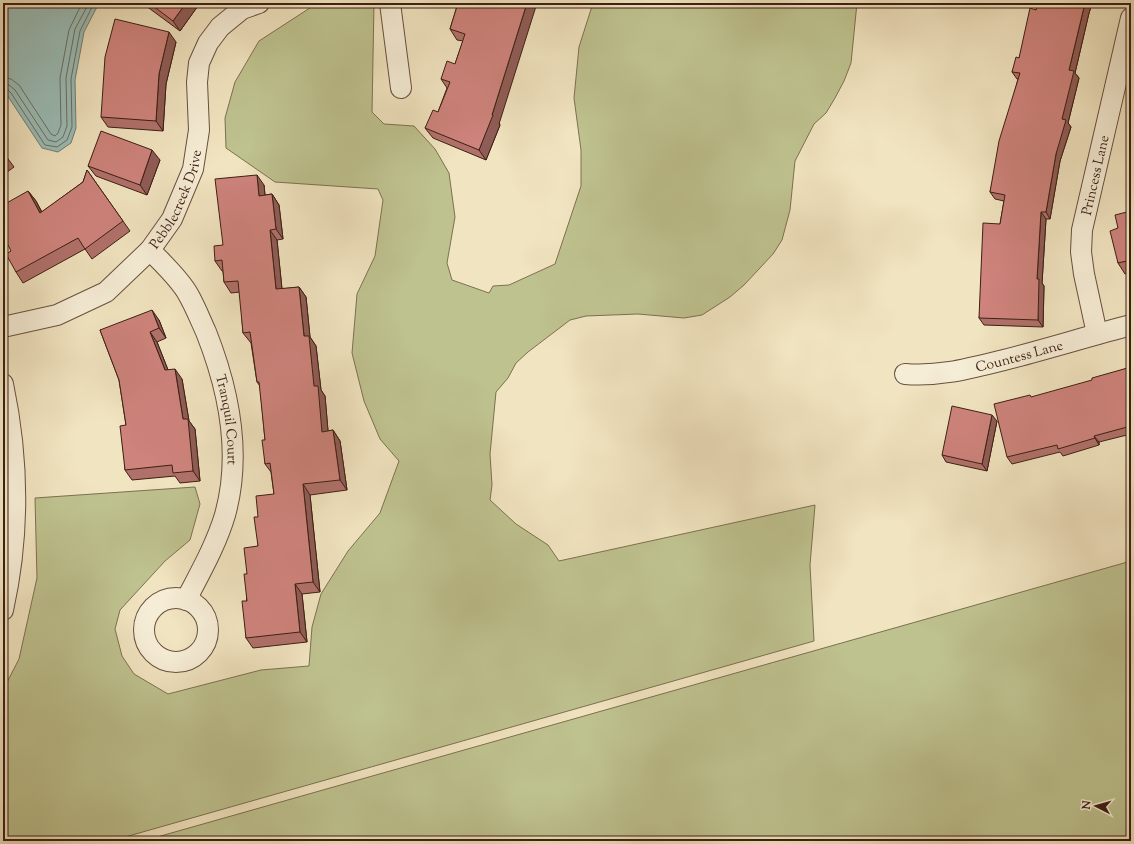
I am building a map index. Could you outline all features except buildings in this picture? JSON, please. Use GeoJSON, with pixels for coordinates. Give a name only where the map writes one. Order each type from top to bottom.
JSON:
{"type":"FeatureCollection","features":[{"type":"Feature","properties":{"kind":"street","name":"Pebblecreek Drive"},"geometry":{"type":"LineString","coordinates":[[3,327],[57,315],[106,292],[150,250],[172,219],[193,169],[197,152],[199,130],[197,82],[199,63],[208,43],[220,27],[242,9],[259,3]]}},
{"type":"Feature","properties":{"kind":"street"},"geometry":{"type":"LineString","coordinates":[[390,3],[401,88]]}},
{"type":"Feature","properties":{"kind":"street","name":"Princess Lane"},"geometry":{"type":"LineString","coordinates":[[1097,334],[1084,274],[1081,252],[1082,230],[1131,18]]}},
{"type":"Feature","properties":{"kind":"street","name":"Tranquil Court"},"geometry":{"type":"LineString","coordinates":[[150,250],[188,293],[199,316],[212,349],[222,382],[230,413],[233,441],[233,478],[225,515],[213,547],[186,600]]}},
{"type":"Feature","properties":{"kind":"street","name":"Countess Lane"},"geometry":{"type":"LineString","coordinates":[[905,374],[928,376],[956,372],[1028,354],[1131,325]]}},
{"type":"Feature","properties":{"kind":"street"},"geometry":{"type":"LineString","coordinates":[[3,384],[10,419],[16,487],[15,533],[3,610]]}},
{"type":"Feature","properties":{"kind":"green space"},"geometry":{"type":"Polygon","coordinates":[[[374,3],[372,112],[384,124],[414,126],[435,149],[449,173],[455,217],[447,263],[452,280],[489,293],[493,286],[509,285],[555,264],[581,186],[581,150],[574,98],[579,47],[593,3],[857,3],[851,63],[835,98],[826,113],[814,124],[795,161],[790,210],[782,240],[773,254],[744,285],[730,297],[702,315],[684,318],[638,314],[586,316],[570,320],[516,363],[508,378],[496,392],[490,454],[492,485],[490,500],[516,524],[548,545],[559,561],[815,505],[810,565],[814,641],[111,841],[3,841],[3,690],[19,659],[37,578],[35,498],[195,487],[200,504],[190,540],[165,561],[120,610],[115,629],[122,656],[134,674],[168,694],[261,670],[309,666],[312,627],[321,594],[348,551],[380,513],[399,461],[380,439],[364,401],[352,353],[357,294],[375,256],[383,200],[378,189],[275,182],[226,148],[225,118],[235,82],[259,41],[316,4],[374,3]]]}},
{"type":"Feature","properties":{"kind":"green space"},"geometry":{"type":"Polygon","coordinates":[[[1131,561],[1131,841],[143,841],[1131,561]]]}},
{"type":"Feature","properties":{"kind":"water"},"geometry":{"type":"Polygon","coordinates":[[[3,3],[99,3],[84,32],[75,80],[76,128],[71,143],[58,152],[42,148],[3,91],[3,3]]]}}]}
